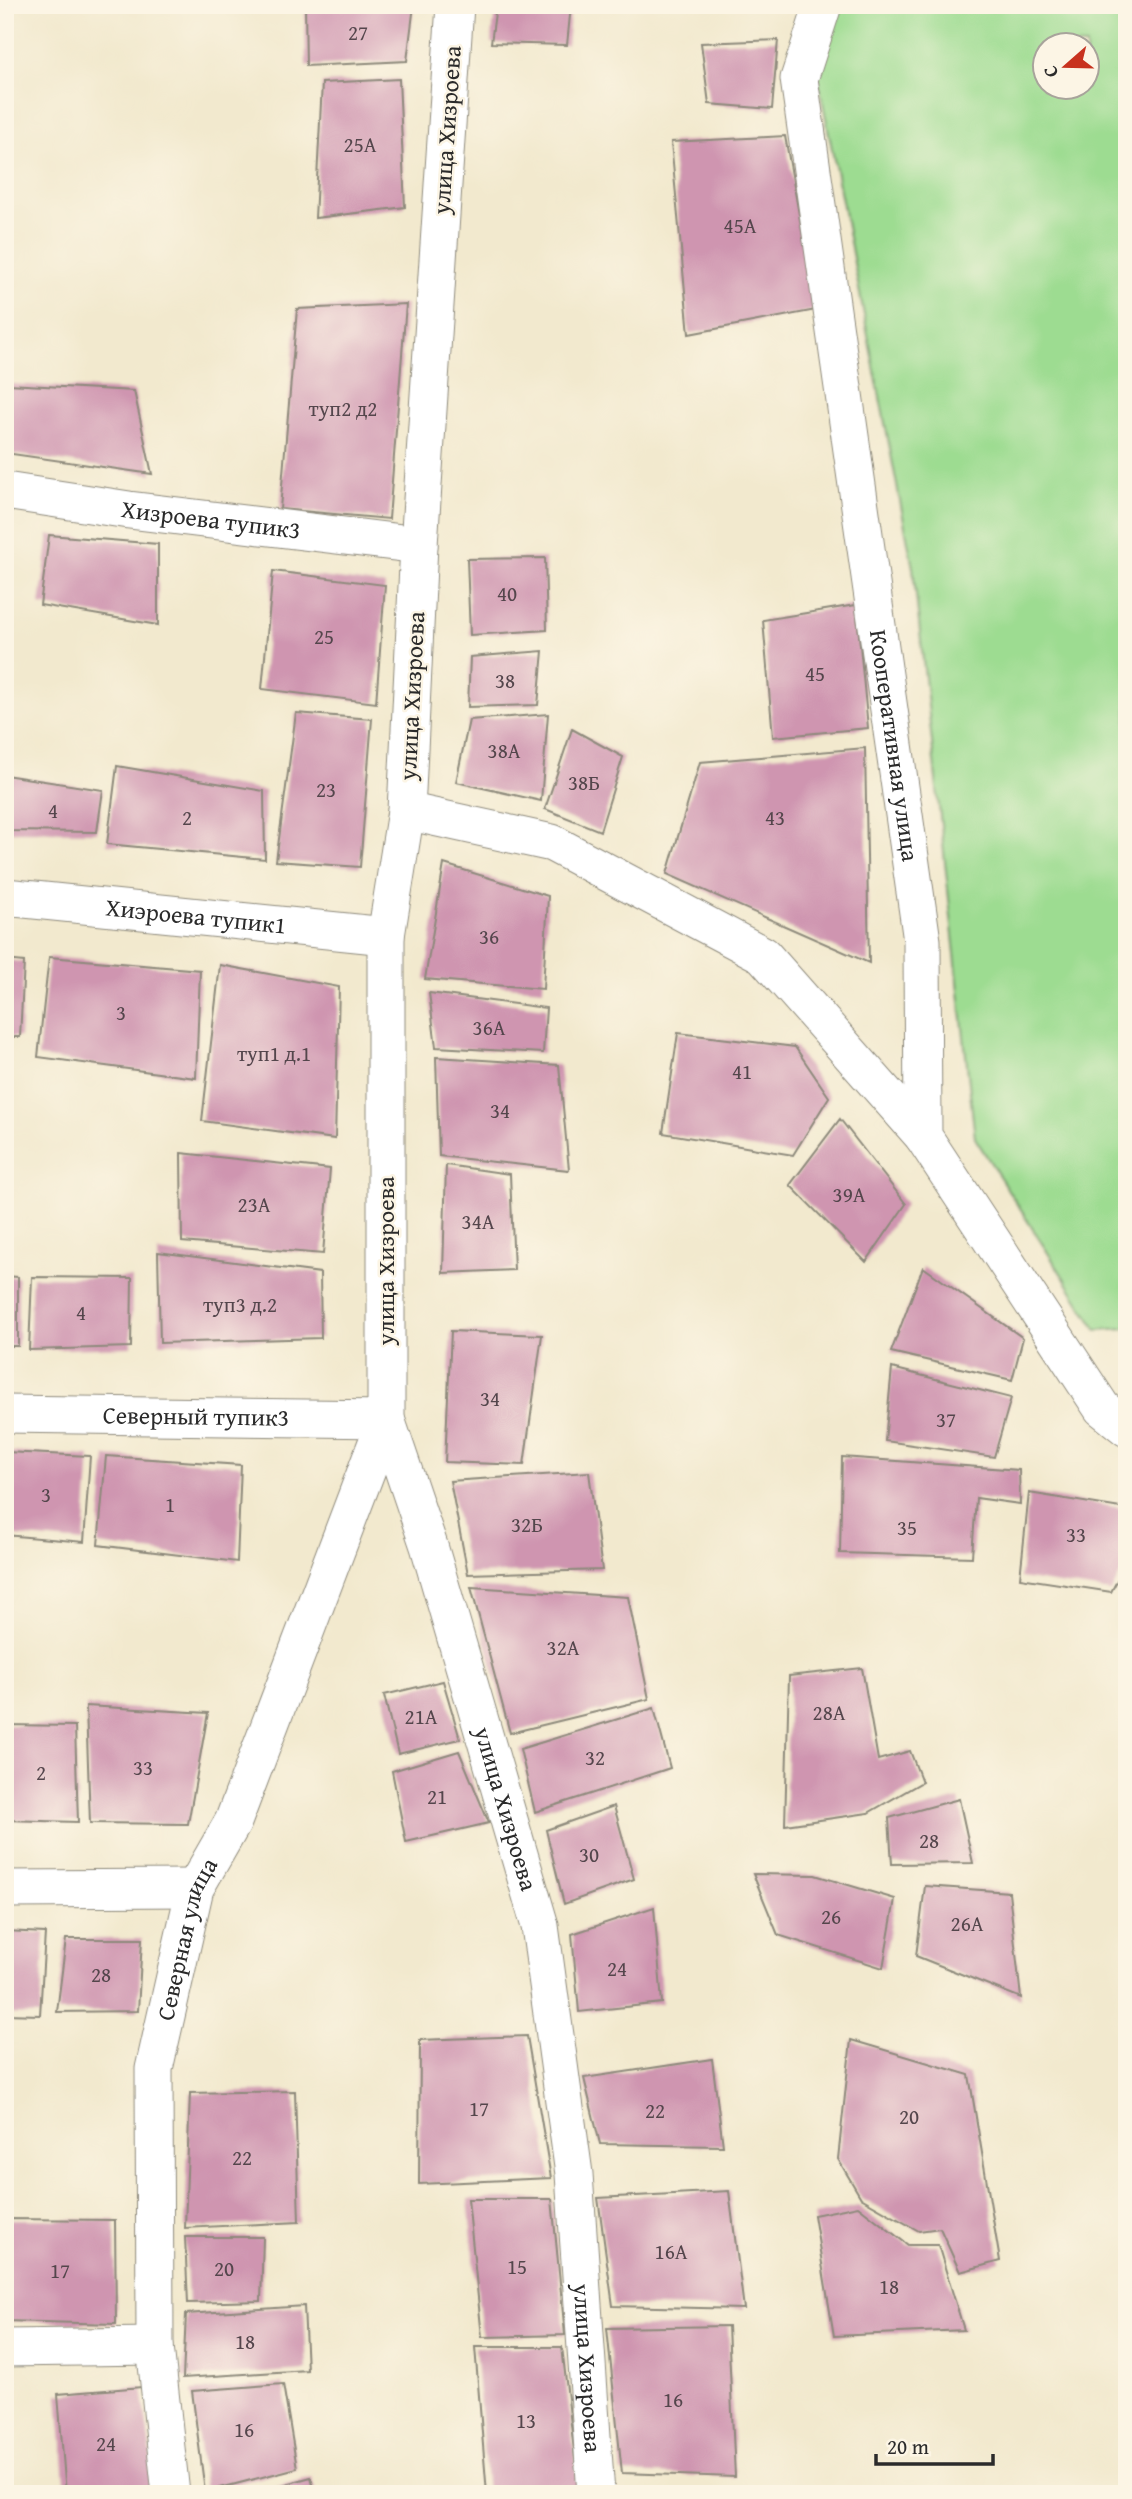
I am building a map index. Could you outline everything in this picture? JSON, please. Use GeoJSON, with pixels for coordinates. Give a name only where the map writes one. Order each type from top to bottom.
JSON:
{"type":"FeatureCollection","features":[{"type":"Feature","properties":{"kind":"street","name":"улица Хизроева"},"geometry":{"type":"LineString","coordinates":[[455,5],[419,545],[406,811],[386,936],[386,1419],[429,1546],[540,1926],[574,2174],[596,2494]]}},
{"type":"Feature","properties":{"kind":"street","name":"Кооперативная улица"},"geometry":{"type":"LineString","coordinates":[[823,5],[799,79],[922,941],[923,1136]]}},
{"type":"Feature","properties":{"kind":"street","name":"Хизроева тупик3"},"geometry":{"type":"LineString","coordinates":[[5,491],[129,510],[419,545]]}},
{"type":"Feature","properties":{"kind":"street"},"geometry":{"type":"LineString","coordinates":[[406,811],[552,843],[763,955],[923,1136],[1119,1413]]}},
{"type":"Feature","properties":{"kind":"street","name":"Хиэроева тупик1"},"geometry":{"type":"LineString","coordinates":[[5,897],[386,936]]}},
{"type":"Feature","properties":{"kind":"street","name":"Северный тупик3"},"geometry":{"type":"LineString","coordinates":[[5,1414],[386,1419]]}},
{"type":"Feature","properties":{"kind":"street","name":"Северная улица"},"geometry":{"type":"LineString","coordinates":[[171,2494],[155,2346],[154,2069],[195,1888],[233,1822],[386,1419]]}},
{"type":"Feature","properties":{"kind":"street"},"geometry":{"type":"LineString","coordinates":[[5,1889],[195,1888]]}},
{"type":"Feature","properties":{"kind":"street"},"geometry":{"type":"LineString","coordinates":[[5,2348],[155,2346]]}},
{"type":"Feature","properties":{"kind":"green space"},"geometry":{"type":"Polygon","coordinates":[[[832,5],[1127,5],[1127,1328],[1097,1330],[975,1138],[913,568],[811,41],[832,5]]]}},
{"type":"Feature","properties":{"kind":"building"},"geometry":{"type":"Polygon","coordinates":[[[305,5],[414,5],[407,61],[306,66],[305,5]]]}},
{"type":"Feature","properties":{"kind":"building"},"geometry":{"type":"Polygon","coordinates":[[[496,5],[571,5],[567,45],[491,43],[496,5]]]}},
{"type":"Feature","properties":{"kind":"building"},"geometry":{"type":"Polygon","coordinates":[[[778,40],[772,109],[709,104],[701,43],[778,40]]]}},
{"type":"Feature","properties":{"kind":"building"},"geometry":{"type":"Polygon","coordinates":[[[399,79],[405,207],[315,218],[322,83],[399,79]]]}},
{"type":"Feature","properties":{"kind":"building"},"geometry":{"type":"Polygon","coordinates":[[[785,136],[816,310],[689,334],[671,142],[785,136]]]}},
{"type":"Feature","properties":{"kind":"building"},"geometry":{"type":"Polygon","coordinates":[[[406,304],[389,519],[280,509],[297,309],[406,304]]]}},
{"type":"Feature","properties":{"kind":"building"},"geometry":{"type":"Polygon","coordinates":[[[8,384],[134,391],[152,474],[5,453],[8,384]]]}},
{"type":"Feature","properties":{"kind":"building"},"geometry":{"type":"Polygon","coordinates":[[[49,535],[158,544],[158,625],[40,605],[49,535]]]}},
{"type":"Feature","properties":{"kind":"building"},"geometry":{"type":"Polygon","coordinates":[[[545,558],[547,630],[470,635],[467,559],[545,558]]]}},
{"type":"Feature","properties":{"kind":"building"},"geometry":{"type":"Polygon","coordinates":[[[273,571],[385,585],[376,703],[262,689],[273,571]]]}},
{"type":"Feature","properties":{"kind":"building"},"geometry":{"type":"Polygon","coordinates":[[[856,605],[868,728],[773,737],[763,620],[856,605]]]}},
{"type":"Feature","properties":{"kind":"building"},"geometry":{"type":"Polygon","coordinates":[[[543,651],[538,705],[468,707],[470,657],[543,651]]]}},
{"type":"Feature","properties":{"kind":"building"},"geometry":{"type":"Polygon","coordinates":[[[296,713],[372,719],[360,867],[276,861],[296,713]]]}},
{"type":"Feature","properties":{"kind":"building"},"geometry":{"type":"Polygon","coordinates":[[[548,714],[541,801],[456,782],[469,720],[548,714]]]}},
{"type":"Feature","properties":{"kind":"building"},"geometry":{"type":"Polygon","coordinates":[[[572,729],[623,757],[600,831],[545,809],[572,729]]]}},
{"type":"Feature","properties":{"kind":"building"},"geometry":{"type":"Polygon","coordinates":[[[865,748],[869,963],[667,874],[700,762],[865,748]]]}},
{"type":"Feature","properties":{"kind":"building"},"geometry":{"type":"Polygon","coordinates":[[[117,766],[264,791],[265,859],[107,844],[117,766]]]}},
{"type":"Feature","properties":{"kind":"building"},"geometry":{"type":"Polygon","coordinates":[[[5,775],[103,790],[97,832],[5,831],[5,775]]]}},
{"type":"Feature","properties":{"kind":"building"},"geometry":{"type":"Polygon","coordinates":[[[444,864],[548,896],[543,989],[425,979],[444,864]]]}},
{"type":"Feature","properties":{"kind":"building"},"geometry":{"type":"Polygon","coordinates":[[[49,957],[200,970],[196,1078],[38,1057],[49,957]]]}},
{"type":"Feature","properties":{"kind":"building"},"geometry":{"type":"Polygon","coordinates":[[[5,960],[24,962],[20,1037],[5,1037],[5,960]]]}},
{"type":"Feature","properties":{"kind":"building"},"geometry":{"type":"Polygon","coordinates":[[[220,965],[339,987],[335,1139],[202,1121],[220,965]]]}},
{"type":"Feature","properties":{"kind":"building"},"geometry":{"type":"Polygon","coordinates":[[[429,993],[546,1008],[543,1053],[436,1047],[429,993]]]}},
{"type":"Feature","properties":{"kind":"building"},"geometry":{"type":"Polygon","coordinates":[[[678,1033],[795,1047],[829,1097],[793,1155],[663,1133],[678,1033]]]}},
{"type":"Feature","properties":{"kind":"building"},"geometry":{"type":"Polygon","coordinates":[[[436,1057],[559,1065],[569,1170],[439,1156],[436,1057]]]}},
{"type":"Feature","properties":{"kind":"building"},"geometry":{"type":"Polygon","coordinates":[[[840,1119],[906,1204],[866,1262],[790,1185],[840,1119]]]}},
{"type":"Feature","properties":{"kind":"building"},"geometry":{"type":"Polygon","coordinates":[[[181,1153],[330,1169],[323,1254],[182,1242],[181,1153]]]}},
{"type":"Feature","properties":{"kind":"building"},"geometry":{"type":"Polygon","coordinates":[[[446,1165],[510,1174],[514,1270],[443,1273],[446,1165]]]}},
{"type":"Feature","properties":{"kind":"building"},"geometry":{"type":"Polygon","coordinates":[[[158,1252],[320,1273],[321,1338],[160,1343],[158,1252]]]}},
{"type":"Feature","properties":{"kind":"building"},"geometry":{"type":"Polygon","coordinates":[[[923,1267],[1023,1338],[1012,1380],[891,1352],[923,1267]]]}},
{"type":"Feature","properties":{"kind":"building"},"geometry":{"type":"Polygon","coordinates":[[[5,1276],[18,1277],[18,1346],[5,1346],[5,1276]]]}},
{"type":"Feature","properties":{"kind":"building"},"geometry":{"type":"Polygon","coordinates":[[[32,1277],[132,1278],[131,1347],[29,1350],[32,1277]]]}},
{"type":"Feature","properties":{"kind":"building"},"geometry":{"type":"Polygon","coordinates":[[[451,1331],[542,1335],[524,1465],[445,1462],[451,1331]]]}},
{"type":"Feature","properties":{"kind":"building"},"geometry":{"type":"Polygon","coordinates":[[[892,1368],[1011,1398],[994,1457],[885,1441],[892,1368]]]}},
{"type":"Feature","properties":{"kind":"building"},"geometry":{"type":"Polygon","coordinates":[[[5,1452],[90,1456],[84,1542],[5,1535],[5,1452]]]}},
{"type":"Feature","properties":{"kind":"building"},"geometry":{"type":"Polygon","coordinates":[[[106,1456],[241,1465],[237,1562],[98,1545],[106,1456]]]}},
{"type":"Feature","properties":{"kind":"building"},"geometry":{"type":"Polygon","coordinates":[[[842,1457],[1019,1470],[1020,1504],[976,1498],[972,1557],[840,1553],[842,1457]]]}},
{"type":"Feature","properties":{"kind":"building"},"geometry":{"type":"Polygon","coordinates":[[[589,1472],[602,1570],[468,1574],[450,1481],[589,1472]]]}},
{"type":"Feature","properties":{"kind":"building"},"geometry":{"type":"Polygon","coordinates":[[[1029,1493],[1127,1509],[1127,1562],[1111,1592],[1020,1578],[1029,1493]]]}},
{"type":"Feature","properties":{"kind":"building"},"geometry":{"type":"Polygon","coordinates":[[[471,1587],[628,1597],[649,1699],[510,1733],[471,1587]]]}},
{"type":"Feature","properties":{"kind":"building"},"geometry":{"type":"Polygon","coordinates":[[[862,1668],[878,1760],[910,1751],[922,1782],[868,1813],[785,1825],[789,1676],[862,1668]]]}},
{"type":"Feature","properties":{"kind":"building"},"geometry":{"type":"Polygon","coordinates":[[[443,1681],[460,1739],[398,1754],[384,1695],[443,1681]]]}},
{"type":"Feature","properties":{"kind":"building"},"geometry":{"type":"Polygon","coordinates":[[[86,1706],[208,1713],[188,1824],[90,1823],[86,1706]]]}},
{"type":"Feature","properties":{"kind":"building"},"geometry":{"type":"Polygon","coordinates":[[[654,1708],[670,1768],[535,1812],[520,1749],[654,1708]]]}},
{"type":"Feature","properties":{"kind":"building"},"geometry":{"type":"Polygon","coordinates":[[[5,1725],[75,1726],[78,1822],[5,1820],[5,1725]]]}},
{"type":"Feature","properties":{"kind":"building"},"geometry":{"type":"Polygon","coordinates":[[[459,1751],[489,1823],[406,1842],[392,1771],[459,1751]]]}},
{"type":"Feature","properties":{"kind":"building"},"geometry":{"type":"Polygon","coordinates":[[[959,1799],[973,1863],[892,1864],[889,1818],[959,1799]]]}},
{"type":"Feature","properties":{"kind":"building"},"geometry":{"type":"Polygon","coordinates":[[[614,1806],[634,1879],[564,1904],[546,1830],[614,1806]]]}},
{"type":"Feature","properties":{"kind":"building"},"geometry":{"type":"Polygon","coordinates":[[[753,1874],[815,1875],[895,1899],[883,1968],[778,1935],[753,1874]]]}},
{"type":"Feature","properties":{"kind":"building"},"geometry":{"type":"Polygon","coordinates":[[[925,1886],[1009,1892],[1021,1998],[916,1956],[925,1886]]]}},
{"type":"Feature","properties":{"kind":"building"},"geometry":{"type":"Polygon","coordinates":[[[654,1907],[662,2003],[579,2012],[572,1934],[654,1907]]]}},
{"type":"Feature","properties":{"kind":"building"},"geometry":{"type":"Polygon","coordinates":[[[5,1931],[45,1933],[40,2015],[5,2014],[5,1931]]]}},
{"type":"Feature","properties":{"kind":"building"},"geometry":{"type":"Polygon","coordinates":[[[66,1939],[142,1939],[138,2011],[57,2012],[66,1939]]]}},
{"type":"Feature","properties":{"kind":"building"},"geometry":{"type":"Polygon","coordinates":[[[527,2036],[551,2178],[419,2184],[420,2040],[527,2036]]]}},
{"type":"Feature","properties":{"kind":"building"},"geometry":{"type":"Polygon","coordinates":[[[851,2040],[969,2075],[1000,2261],[960,2272],[940,2228],[919,2231],[861,2198],[838,2159],[851,2040]]]}},
{"type":"Feature","properties":{"kind":"building"},"geometry":{"type":"Polygon","coordinates":[[[712,2059],[723,2146],[600,2144],[584,2078],[712,2059]]]}},
{"type":"Feature","properties":{"kind":"building"},"geometry":{"type":"Polygon","coordinates":[[[295,2091],[299,2222],[185,2228],[190,2093],[295,2091]]]}},
{"type":"Feature","properties":{"kind":"building"},"geometry":{"type":"Polygon","coordinates":[[[729,2191],[744,2309],[613,2306],[598,2198],[729,2191]]]}},
{"type":"Feature","properties":{"kind":"building"},"geometry":{"type":"Polygon","coordinates":[[[468,2199],[552,2199],[565,2335],[482,2337],[468,2199]]]}},
{"type":"Feature","properties":{"kind":"building"},"geometry":{"type":"Polygon","coordinates":[[[858,2206],[908,2245],[938,2245],[964,2330],[834,2336],[814,2215],[858,2206]]]}},
{"type":"Feature","properties":{"kind":"building"},"geometry":{"type":"Polygon","coordinates":[[[5,2219],[115,2220],[116,2324],[5,2321],[5,2219]]]}},
{"type":"Feature","properties":{"kind":"building"},"geometry":{"type":"Polygon","coordinates":[[[185,2237],[263,2237],[261,2301],[188,2303],[185,2237]]]}},
{"type":"Feature","properties":{"kind":"building"},"geometry":{"type":"Polygon","coordinates":[[[304,2306],[307,2370],[183,2378],[186,2314],[304,2306]]]}},
{"type":"Feature","properties":{"kind":"building"},"geometry":{"type":"Polygon","coordinates":[[[728,2326],[735,2477],[622,2473],[607,2328],[728,2326]]]}},
{"type":"Feature","properties":{"kind":"building"},"geometry":{"type":"Polygon","coordinates":[[[475,2347],[562,2347],[579,2494],[487,2494],[475,2347]]]}},
{"type":"Feature","properties":{"kind":"building"},"geometry":{"type":"Polygon","coordinates":[[[283,2384],[297,2468],[205,2492],[192,2391],[283,2384]]]}},
{"type":"Feature","properties":{"kind":"building"},"geometry":{"type":"Polygon","coordinates":[[[142,2387],[156,2494],[66,2494],[58,2394],[142,2387]]]}},
{"type":"Feature","properties":{"kind":"building"},"geometry":{"type":"Polygon","coordinates":[[[311,2477],[316,2494],[254,2493],[311,2477]]]}}]}
